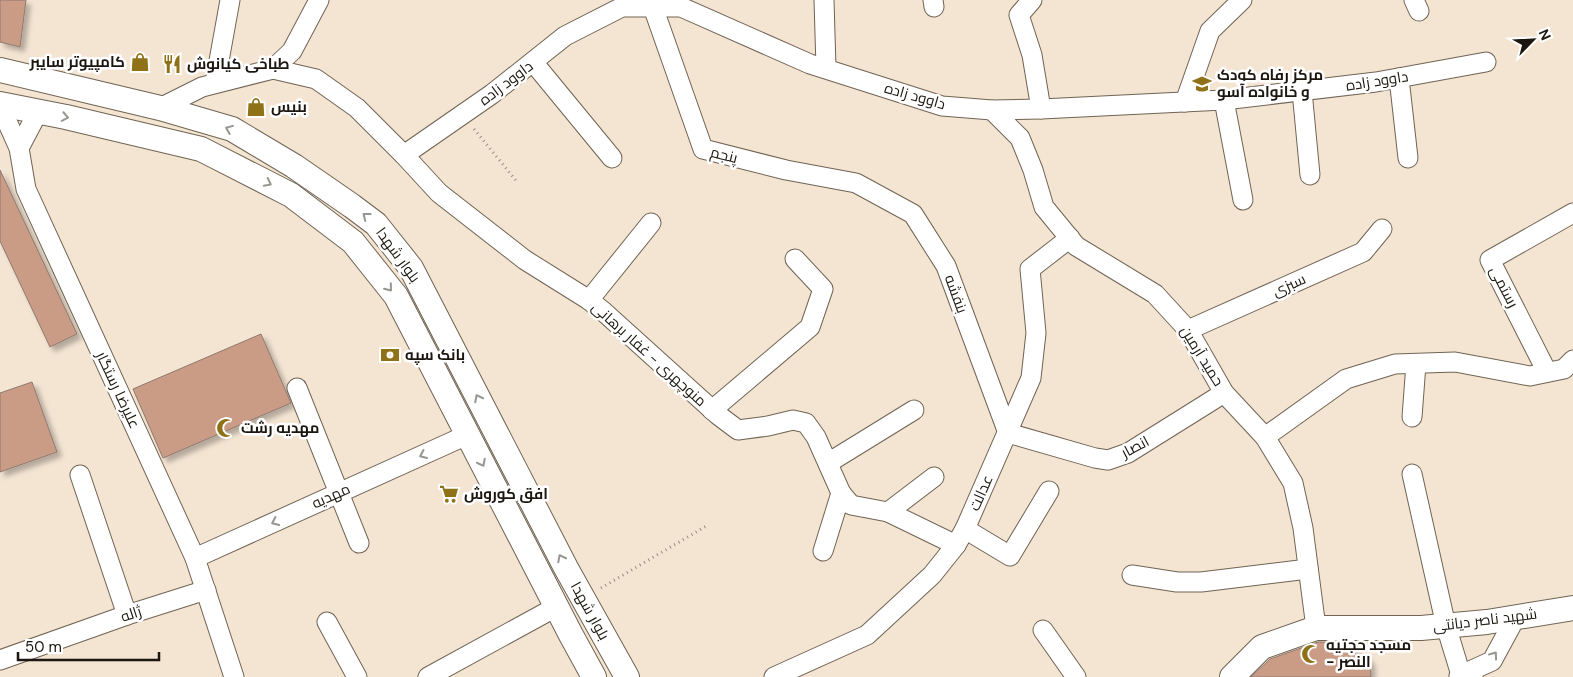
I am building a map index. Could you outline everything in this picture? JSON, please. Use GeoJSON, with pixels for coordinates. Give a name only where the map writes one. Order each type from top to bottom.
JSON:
{"type":"FeatureCollection","features":[{"type":"Feature","properties":{"kind":"main road","name":"بلوار شهدا"},"geometry":{"type":"LineString","coordinates":[[0,70],[160,108],[232,129],[294,166],[376,224],[411,268],[626,677]]}},
{"type":"Feature","properties":{"kind":"main road","name":"بلوار شهدا"},"geometry":{"type":"LineString","coordinates":[[0,105],[66,117],[201,149],[291,195],[353,242],[396,296],[594,677]]}},
{"type":"Feature","properties":{"kind":"main road"},"geometry":{"type":"LineString","coordinates":[[467,434],[491,422]]}},
{"type":"Feature","properties":{"kind":"main road","name":"شهید ناصر دیانتی"},"geometry":{"type":"LineString","coordinates":[[1232,677],[1262,647],[1316,628],[1420,628],[1446,626],[1487,622],[1573,608]]}},
{"type":"Feature","properties":{"kind":"street"},"geometry":{"type":"LineString","coordinates":[[216,83],[230,0]]}},
{"type":"Feature","properties":{"kind":"street"},"geometry":{"type":"LineString","coordinates":[[160,108],[202,87],[273,69],[292,51],[319,0]]}},
{"type":"Feature","properties":{"kind":"street"},"geometry":{"type":"LineString","coordinates":[[824,0],[826,68]]}},
{"type":"Feature","properties":{"kind":"street"},"geometry":{"type":"LineString","coordinates":[[1032,0],[1019,16],[1032,55],[1041,109]]}},
{"type":"Feature","properties":{"kind":"street"},"geometry":{"type":"LineString","coordinates":[[1185,102],[1210,31],[1234,2]]}},
{"type":"Feature","properties":{"kind":"street","name":"داوود زاده"},"geometry":{"type":"LineString","coordinates":[[404,155],[492,94],[565,36],[622,6],[653,3],[681,7],[810,64],[942,106],[992,110],[1224,100],[1376,82],[1486,62]]}},
{"type":"Feature","properties":{"kind":"street","name":"پنجم"},"geometry":{"type":"LineString","coordinates":[[653,3],[703,149],[786,170],[856,183],[863,187]]}},
{"type":"Feature","properties":{"kind":"street"},"geometry":{"type":"LineString","coordinates":[[533,62],[612,158]]}},
{"type":"Feature","properties":{"kind":"street","name":"منوچهری - غفار برهانی"},"geometry":{"type":"LineString","coordinates":[[273,69],[316,80],[357,108],[439,193],[525,260],[589,300],[712,410],[738,430],[793,420],[806,424],[816,437],[841,493]]}},
{"type":"Feature","properties":{"kind":"street"},"geometry":{"type":"LineString","coordinates":[[1399,78],[1408,158]]}},
{"type":"Feature","properties":{"kind":"street"},"geometry":{"type":"LineString","coordinates":[[1302,91],[1310,175]]}},
{"type":"Feature","properties":{"kind":"street"},"geometry":{"type":"LineString","coordinates":[[1224,100],[1243,200]]}},
{"type":"Feature","properties":{"kind":"street","name":"علیرضا رستگار"},"geometry":{"type":"LineString","coordinates":[[0,105],[20,148],[26,189],[195,558],[234,677]]}},
{"type":"Feature","properties":{"kind":"street","name":"حمید آرمین"},"geometry":{"type":"LineString","coordinates":[[992,110],[1020,138],[1033,170],[1044,207],[1076,246],[1155,294],[1188,330],[1224,393],[1265,436],[1293,484],[1303,528],[1316,628]]}},
{"type":"Feature","properties":{"kind":"street"},"geometry":{"type":"LineString","coordinates":[[20,148],[38,112]]}},
{"type":"Feature","properties":{"kind":"street","name":"بنفشه"},"geometry":{"type":"LineString","coordinates":[[863,187],[913,214],[946,266],[1008,433]]}},
{"type":"Feature","properties":{"kind":"street","name":"رستمی"},"geometry":{"type":"LineString","coordinates":[[1547,372],[1490,260],[1573,212]]}},
{"type":"Feature","properties":{"kind":"street"},"geometry":{"type":"LineString","coordinates":[[589,300],[651,223]]}},
{"type":"Feature","properties":{"kind":"street","name":"سبزی"},"geometry":{"type":"LineString","coordinates":[[1188,330],[1363,252],[1382,229]]}},
{"type":"Feature","properties":{"kind":"street","name":"عدالت"},"geometry":{"type":"LineString","coordinates":[[774,677],[867,635],[932,575],[960,537],[1031,378],[1036,333],[1030,269],[1070,238]]}},
{"type":"Feature","properties":{"kind":"street"},"geometry":{"type":"LineString","coordinates":[[712,410],[810,327],[822,289],[795,259]]}},
{"type":"Feature","properties":{"kind":"street"},"geometry":{"type":"LineString","coordinates":[[1265,436],[1346,379],[1395,364],[1455,362],[1530,376],[1564,369],[1573,360]]}},
{"type":"Feature","properties":{"kind":"street"},"geometry":{"type":"LineString","coordinates":[[1412,417],[1416,364]]}},
{"type":"Feature","properties":{"kind":"street"},"geometry":{"type":"LineString","coordinates":[[297,388],[359,543]]}},
{"type":"Feature","properties":{"kind":"street","name":"انصار"},"geometry":{"type":"LineString","coordinates":[[1008,433],[1108,460],[1128,453],[1224,393]]}},
{"type":"Feature","properties":{"kind":"street"},"geometry":{"type":"LineString","coordinates":[[828,463],[914,410]]}},
{"type":"Feature","properties":{"kind":"street","name":"مهدیه"},"geometry":{"type":"LineString","coordinates":[[195,558],[467,434]]}},
{"type":"Feature","properties":{"kind":"street"},"geometry":{"type":"LineString","coordinates":[[1412,474],[1446,626],[1464,676],[1492,661],[1514,617]]}},
{"type":"Feature","properties":{"kind":"street"},"geometry":{"type":"LineString","coordinates":[[80,475],[127,615]]}},
{"type":"Feature","properties":{"kind":"street"},"geometry":{"type":"LineString","coordinates":[[888,512],[934,476]]}},
{"type":"Feature","properties":{"kind":"street"},"geometry":{"type":"LineString","coordinates":[[841,493],[851,505],[888,512],[1010,556],[1049,491]]}},
{"type":"Feature","properties":{"kind":"street"},"geometry":{"type":"LineString","coordinates":[[823,551],[841,493]]}},
{"type":"Feature","properties":{"kind":"street"},"geometry":{"type":"LineString","coordinates":[[1132,575],[1177,582],[1201,582],[1308,569]]}},
{"type":"Feature","properties":{"kind":"street","name":"ژاله"},"geometry":{"type":"LineString","coordinates":[[0,660],[127,615],[206,590]]}},
{"type":"Feature","properties":{"kind":"street"},"geometry":{"type":"LineString","coordinates":[[428,677],[556,606]]}},
{"type":"Feature","properties":{"kind":"street"},"geometry":{"type":"LineString","coordinates":[[327,622],[357,677]]}},
{"type":"Feature","properties":{"kind":"street"},"geometry":{"type":"LineString","coordinates":[[1043,630],[1076,677]]}},
{"type":"Feature","properties":{"kind":"path"},"geometry":{"type":"LineString","coordinates":[[462,115],[518,183]]}},
{"type":"Feature","properties":{"kind":"path"},"geometry":{"type":"LineString","coordinates":[[583,598],[708,525]]}},
{"type":"Feature","properties":{"kind":"building"},"geometry":{"type":"Polygon","coordinates":[[[0,0],[26,0],[20,47],[0,42],[0,0]]]}},
{"type":"Feature","properties":{"kind":"building"},"geometry":{"type":"Polygon","coordinates":[[[0,170],[77,334],[50,347],[0,241],[0,170]]]}},
{"type":"Feature","properties":{"kind":"building"},"geometry":{"type":"Polygon","coordinates":[[[261,334],[291,403],[163,458],[133,389],[261,334]]]}},
{"type":"Feature","properties":{"kind":"building"},"geometry":{"type":"Polygon","coordinates":[[[32,382],[57,452],[0,472],[0,393],[32,382]]]}},
{"type":"Feature","properties":{"kind":"building","name":"مسجد حجتیه - النصر"},"geometry":{"type":"Polygon","coordinates":[[[1318,642],[1357,642],[1356,652],[1370,660],[1371,677],[1251,677],[1270,659],[1318,642]]]}},
{"type":"Feature","properties":{"kind":"place","name":"کامپیوتر سایبر"},"geometry":{"type":"Point","coordinates":[140,62]}},
{"type":"Feature","properties":{"kind":"place","name":"طباخی کیانوش"},"geometry":{"type":"Point","coordinates":[172,64]}},
{"type":"Feature","properties":{"kind":"place","name":"مرکز رفاه کودک و خانواده آسو"},"geometry":{"type":"Point","coordinates":[1202,84]}},
{"type":"Feature","properties":{"kind":"place","name":"بنیس"},"geometry":{"type":"Point","coordinates":[256,107]}},
{"type":"Feature","properties":{"kind":"place","name":"بانک سپه"},"geometry":{"type":"Point","coordinates":[390,355]}},
{"type":"Feature","properties":{"kind":"place","name":"مهدیه رشت"},"geometry":{"type":"Point","coordinates":[226,428]}},
{"type":"Feature","properties":{"kind":"place","name":"افق کوروش"},"geometry":{"type":"Point","coordinates":[449,494]}},
{"type":"Feature","properties":{"kind":"place","name":"مسجد حجتیه - النصر"},"geometry":{"type":"Point","coordinates":[1311,654]}}]}
